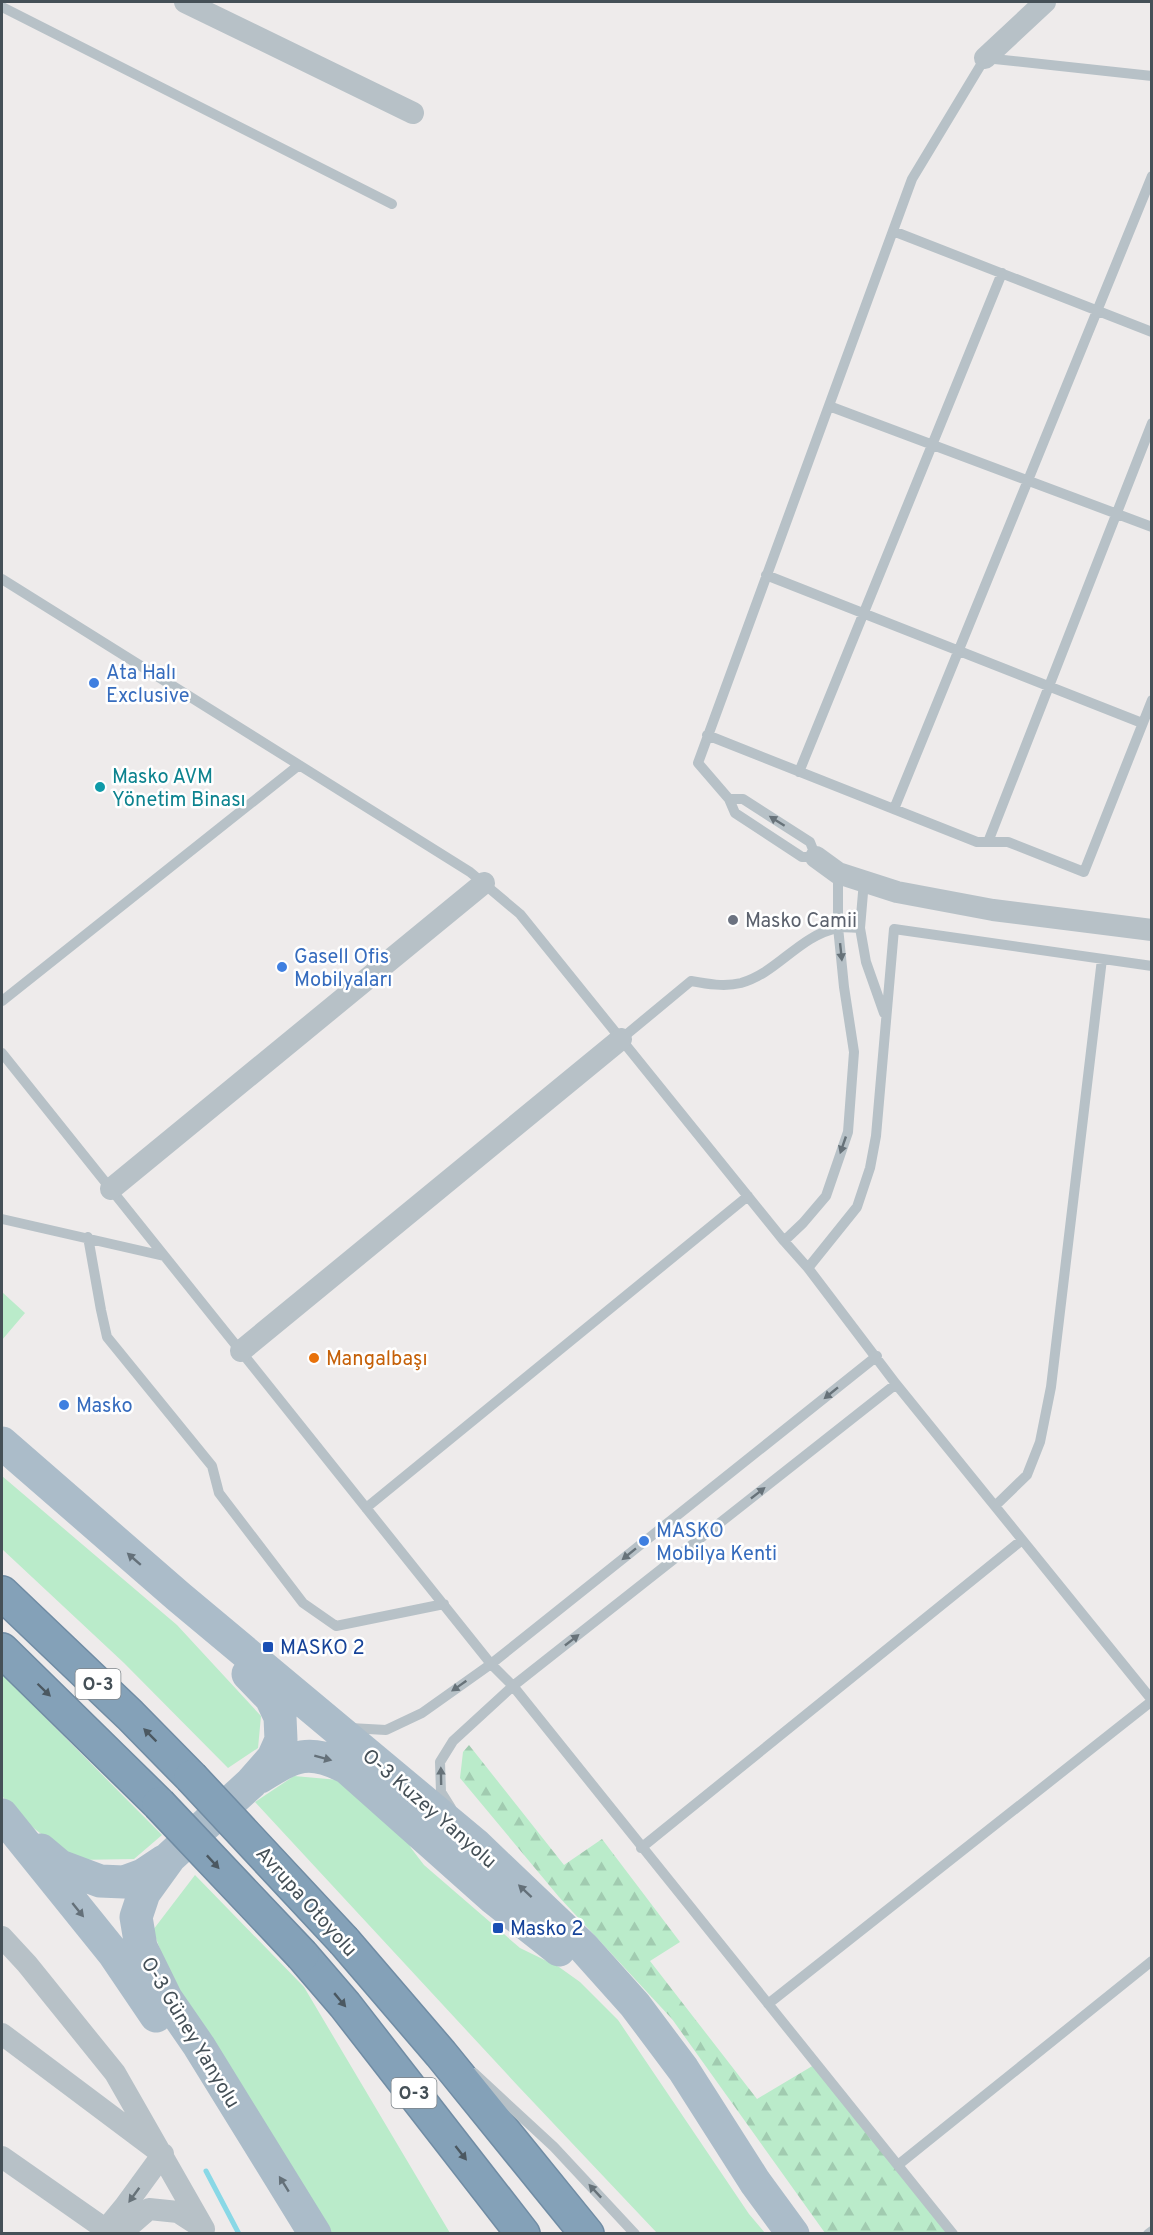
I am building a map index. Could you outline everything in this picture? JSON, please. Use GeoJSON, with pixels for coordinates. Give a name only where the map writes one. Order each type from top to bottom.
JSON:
{"type":"FeatureCollection","features":[{"type":"Feature","properties":{"kind":"highway","name":"Avrupa Otoyolu"},"geometry":{"type":"LineString","coordinates":[[2,1593],[130,1715],[191,1777],[344,1941],[441,2054],[587,2234]]}},
{"type":"Feature","properties":{"kind":"highway","name":"Avrupa Otoyolu"},"geometry":{"type":"LineString","coordinates":[[2,1650],[159,1804],[302,1955],[352,2014],[523,2234]]}},
{"type":"Feature","properties":{"kind":"main road","name":"O-3 Kuzey Yanyolu"},"geometry":{"type":"LineString","coordinates":[[2,1443],[179,1598],[476,1845],[584,1948],[635,2005],[684,2069],[755,2182],[792,2234]]}},
{"type":"Feature","properties":{"kind":"main road"},"geometry":{"type":"LineString","coordinates":[[179,1598],[271,1698],[280,1717],[281,1740],[273,1758],[251,1783]]}},
{"type":"Feature","properties":{"kind":"main road","name":"O-3 Kuzey Yanyolu"},"geometry":{"type":"LineString","coordinates":[[251,1783],[285,1761],[299,1755],[330,1759],[347,1768],[492,1897],[566,1956],[623,2017],[669,2079],[774,2234]]}},
{"type":"Feature","properties":{"kind":"main road","name":"O-3 Güney Yanyolu"},"geometry":{"type":"LineString","coordinates":[[251,1783],[170,1857],[144,1893],[136,1917],[141,1947],[166,1998],[199,2046],[315,2234]]}},
{"type":"Feature","properties":{"kind":"main road"},"geometry":{"type":"LineString","coordinates":[[2,1815],[60,1866],[99,1881],[124,1882],[143,1875],[170,1857]]}},
{"type":"Feature","properties":{"kind":"main road","name":"O-3 Güney Yanyolu"},"geometry":{"type":"LineString","coordinates":[[2,1815],[114,1954],[170,2037],[288,2234]]}},
{"type":"Feature","properties":{"kind":"street"},"geometry":{"type":"LineString","coordinates":[[985,58],[1045,2]]}},
{"type":"Feature","properties":{"kind":"street"},"geometry":{"type":"LineString","coordinates":[[193,3],[412,113]]}},
{"type":"Feature","properties":{"kind":"street"},"geometry":{"type":"LineString","coordinates":[[816,857],[838,873],[897,892],[993,910],[1152,930]]}},
{"type":"Feature","properties":{"kind":"street"},"geometry":{"type":"LineString","coordinates":[[111,1189],[484,884]]}},
{"type":"Feature","properties":{"kind":"street"},"geometry":{"type":"LineString","coordinates":[[241,1351],[621,1039]]}},
{"type":"Feature","properties":{"kind":"street"},"geometry":{"type":"LineString","coordinates":[[2,1937],[27,1964],[115,2073],[205,2231]]}},
{"type":"Feature","properties":{"kind":"street"},"geometry":{"type":"LineString","coordinates":[[2,2034],[163,2154]]}},
{"type":"Feature","properties":{"kind":"street"},"geometry":{"type":"LineString","coordinates":[[109,2232],[163,2154]]}},
{"type":"Feature","properties":{"kind":"street"},"geometry":{"type":"LineString","coordinates":[[2,2157],[109,2232]]}},
{"type":"Feature","properties":{"kind":"street"},"geometry":{"type":"LineString","coordinates":[[109,2232],[149,2209],[178,2212],[205,2231]]}},
{"type":"Feature","properties":{"kind":"lane"},"geometry":{"type":"LineString","coordinates":[[2,7],[392,204]]}},
{"type":"Feature","properties":{"kind":"lane"},"geometry":{"type":"LineString","coordinates":[[729,799],[743,799],[810,842],[816,857],[802,857],[735,813],[729,799],[698,763],[912,179],[985,58],[1152,76]]}},
{"type":"Feature","properties":{"kind":"lane"},"geometry":{"type":"LineString","coordinates":[[894,809],[1152,176]]}},
{"type":"Feature","properties":{"kind":"lane"},"geometry":{"type":"LineString","coordinates":[[894,231],[1152,332]]}},
{"type":"Feature","properties":{"kind":"lane"},"geometry":{"type":"LineString","coordinates":[[799,772],[1002,273]]}},
{"type":"Feature","properties":{"kind":"lane"},"geometry":{"type":"LineString","coordinates":[[829,406],[1152,527]]}},
{"type":"Feature","properties":{"kind":"lane"},"geometry":{"type":"LineString","coordinates":[[988,842],[1152,423]]}},
{"type":"Feature","properties":{"kind":"lane"},"geometry":{"type":"LineString","coordinates":[[766,575],[1142,723]]}},
{"type":"Feature","properties":{"kind":"lane"},"geometry":{"type":"LineString","coordinates":[[2,579],[470,872],[520,914],[808,1268],[896,1384],[1152,1701],[768,2004]]}},
{"type":"Feature","properties":{"kind":"lane"},"geometry":{"type":"LineString","coordinates":[[707,735],[977,842],[1008,842],[1084,872],[1152,700]]}},
{"type":"Feature","properties":{"kind":"lane"},"geometry":{"type":"LineString","coordinates":[[2,1000],[299,765]]}},
{"type":"Feature","properties":{"kind":"lane"},"geometry":{"type":"LineString","coordinates":[[784,1241],[826,1196],[848,1132],[854,1052],[838,927],[838,873]]}},
{"type":"Feature","properties":{"kind":"lane"},"geometry":{"type":"LineString","coordinates":[[864,881],[860,928],[866,962],[885,1016]]}},
{"type":"Feature","properties":{"kind":"lane"},"geometry":{"type":"LineString","coordinates":[[621,1039],[691,981],[717,984],[748,981],[806,941],[838,927],[860,928]]}},
{"type":"Feature","properties":{"kind":"lane"},"geometry":{"type":"LineString","coordinates":[[808,1268],[857,1207],[870,1168],[876,1136],[894,929],[1152,966]]}},
{"type":"Feature","properties":{"kind":"lane"},"geometry":{"type":"LineString","coordinates":[[995,1506],[1027,1475],[1040,1442],[1049,1398],[1102,959]]}},
{"type":"Feature","properties":{"kind":"lane"},"geometry":{"type":"LineString","coordinates":[[2,1053],[366,1508],[492,1664],[513,1686],[953,2234]]}},
{"type":"Feature","properties":{"kind":"lane"},"geometry":{"type":"LineString","coordinates":[[366,1508],[748,1196]]}},
{"type":"Feature","properties":{"kind":"lane"},"geometry":{"type":"LineString","coordinates":[[2,1219],[165,1256]]}},
{"type":"Feature","properties":{"kind":"lane"},"geometry":{"type":"LineString","coordinates":[[88,1237],[100,1310],[108,1337],[212,1466],[219,1493],[303,1603],[336,1626],[444,1604]]}},
{"type":"Feature","properties":{"kind":"lane"},"geometry":{"type":"LineString","coordinates":[[335,1727],[386,1730],[422,1713],[492,1664],[877,1356]]}},
{"type":"Feature","properties":{"kind":"lane"},"geometry":{"type":"LineString","coordinates":[[476,1845],[441,1792],[440,1762],[453,1741],[513,1686],[896,1384]]}},
{"type":"Feature","properties":{"kind":"lane"},"geometry":{"type":"LineString","coordinates":[[641,1848],[1022,1540]]}},
{"type":"Feature","properties":{"kind":"lane"},"geometry":{"type":"LineString","coordinates":[[898,2164],[1152,1961]]}},
{"type":"Feature","properties":{"kind":"lane"},"geometry":{"type":"LineString","coordinates":[[441,2054],[480,2077],[554,2147],[635,2234]]}},
{"type":"Feature","properties":{"kind":"green space"},"geometry":{"type":"Polygon","coordinates":[[[2,1292],[25,1313],[2,1340],[2,1292]]]}},
{"type":"Feature","properties":{"kind":"green space"},"geometry":{"type":"Polygon","coordinates":[[[2,1476],[177,1625],[261,1716],[258,1748],[228,1768],[124,1663],[2,1549],[2,1476]]]}},
{"type":"Feature","properties":{"kind":"green space"},"geometry":{"type":"Polygon","coordinates":[[[2,1674],[162,1835],[134,1859],[74,1860],[26,1822],[2,1796],[2,1674]]]}},
{"type":"Feature","properties":{"kind":"green space"},"geometry":{"type":"Polygon","coordinates":[[[469,1745],[564,1865],[602,1839],[680,1942],[650,1961],[757,2099],[814,2065],[948,2233],[825,2233],[672,2019],[559,1897],[460,1778],[463,1752],[469,1745]]]}},
{"type":"Feature","properties":{"kind":"green space"},"geometry":{"type":"Polygon","coordinates":[[[294,1776],[339,1780],[403,1831],[411,1848],[424,1865],[520,1948],[559,1967],[580,1982],[618,2020],[749,2214],[765,2233],[657,2233],[255,1802],[294,1776]]]}},
{"type":"Feature","properties":{"kind":"green space"},"geometry":{"type":"Polygon","coordinates":[[[195,1875],[304,1987],[450,2233],[318,2233],[177,1996],[153,1930],[195,1875]]]}},
{"type":"Feature","properties":{"kind":"waterway"},"geometry":{"type":"LineString","coordinates":[[206,2171],[239,2234]]}},
{"type":"Feature","properties":{"kind":"place","name":"Ata Halı Exclusive"},"geometry":{"type":"Point","coordinates":[94,683]}},
{"type":"Feature","properties":{"kind":"place","name":"Masko AVM Yönetim Binası"},"geometry":{"type":"Point","coordinates":[100,787]}},
{"type":"Feature","properties":{"kind":"place","name":"Masko Camii"},"geometry":{"type":"Point","coordinates":[733,920]}},
{"type":"Feature","properties":{"kind":"place","name":"Gasell Ofis Mobilyaları"},"geometry":{"type":"Point","coordinates":[282,967]}},
{"type":"Feature","properties":{"kind":"place","name":"Mangalbaşı"},"geometry":{"type":"Point","coordinates":[314,1358]}},
{"type":"Feature","properties":{"kind":"place","name":"Masko"},"geometry":{"type":"Point","coordinates":[64,1405]}},
{"type":"Feature","properties":{"kind":"place","name":"MASKO Mobilya Kenti"},"geometry":{"type":"Point","coordinates":[644,1541]}},
{"type":"Feature","properties":{"kind":"place","name":"MASKO 2"},"geometry":{"type":"Point","coordinates":[268,1647]}},
{"type":"Feature","properties":{"kind":"place","name":"Masko 2"},"geometry":{"type":"Point","coordinates":[498,1928]}}]}
